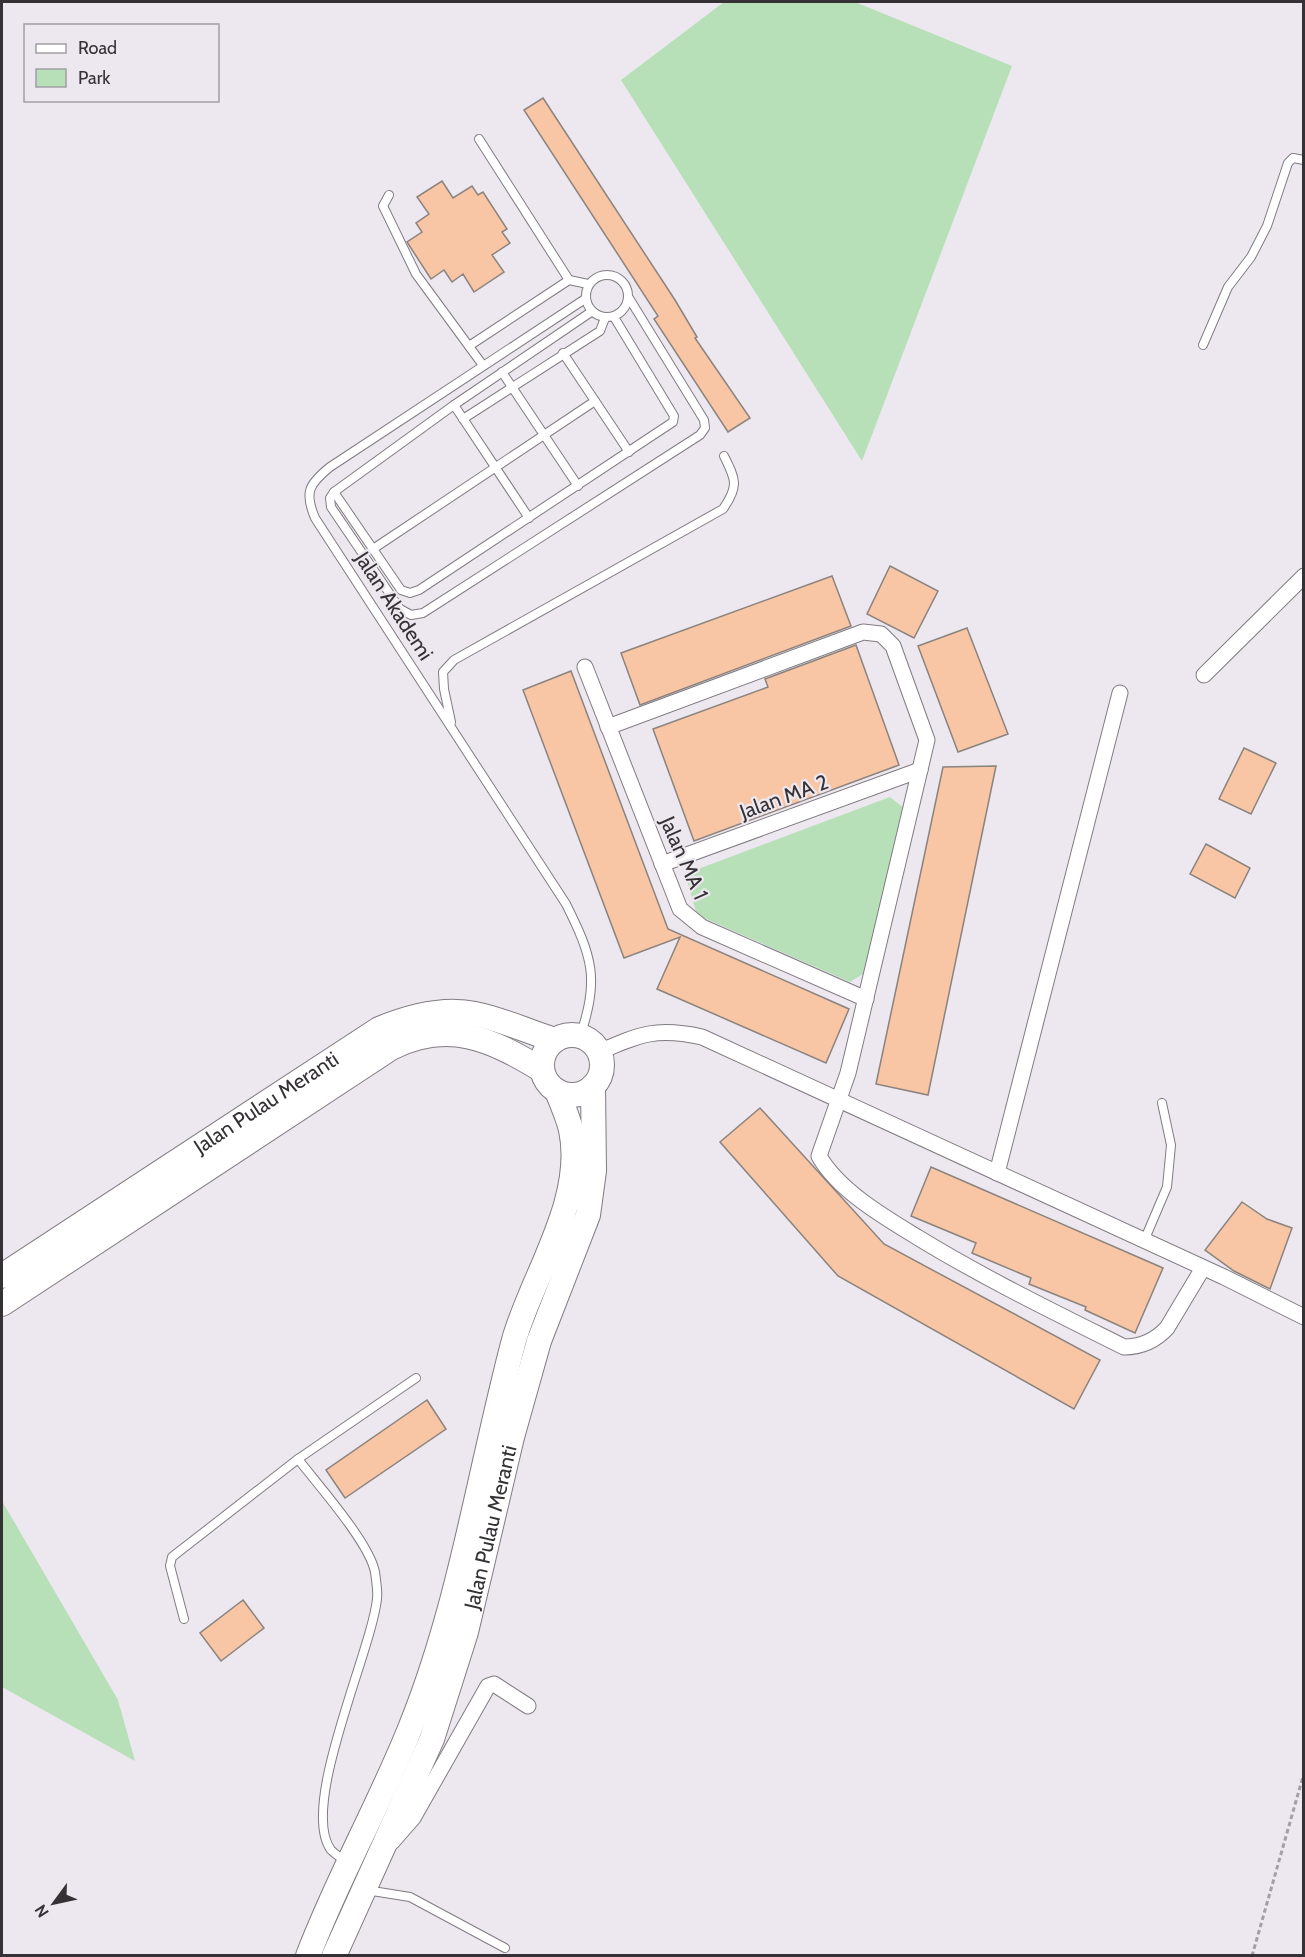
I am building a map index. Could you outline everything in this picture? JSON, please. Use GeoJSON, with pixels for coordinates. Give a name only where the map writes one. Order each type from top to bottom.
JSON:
{"type":"FeatureCollection","features":[{"type":"Feature","properties":{"kind":"main road","name":"Jalan Pulau Meranti"},"geometry":{"type":"LineString","coordinates":[[2,1276],[379,1029],[404,1019],[435,1013],[474,1014],[555,1040]]}},
{"type":"Feature","properties":{"kind":"main road","name":"Jalan Pulau Meranti"},"geometry":{"type":"LineString","coordinates":[[2,1304],[381,1055],[414,1036],[452,1033],[504,1047],[542,1070]]}},
{"type":"Feature","properties":{"kind":"main road"},"geometry":{"type":"LineString","coordinates":[[571,1035],[580,1036],[588,1040],[599,1052],[602,1070],[593,1086],[580,1094],[557,1091],[545,1078],[542,1070],[544,1053],[555,1040],[571,1035]]}},
{"type":"Feature","properties":{"kind":"main road","name":"Jalan Pulau Meranti"},"geometry":{"type":"LineString","coordinates":[[334,1956],[432,1739],[466,1632],[512,1437],[539,1341],[588,1215],[594,1171],[593,1086]]}},
{"type":"Feature","properties":{"kind":"main road","name":"Jalan Pulau Meranti"},"geometry":{"type":"LineString","coordinates":[[308,1956],[347,1862],[411,1726],[446,1623],[489,1434],[515,1336],[565,1210],[572,1166],[571,1132],[557,1091]]}},
{"type":"Feature","properties":{"kind":"street"},"geometry":{"type":"LineString","coordinates":[[1204,675],[1304,576]]}},
{"type":"Feature","properties":{"kind":"street"},"geometry":{"type":"LineString","coordinates":[[608,728],[863,632],[881,634],[893,646],[927,740],[841,1099],[819,1156],[828,1169],[866,1205],[987,1279],[1124,1347],[1137,1347],[1159,1337],[1167,1328],[1203,1268]]}},
{"type":"Feature","properties":{"kind":"street","name":"Jalan MA 1"},"geometry":{"type":"LineString","coordinates":[[585,667],[680,909],[702,927],[866,999]]}},
{"type":"Feature","properties":{"kind":"street"},"geometry":{"type":"LineString","coordinates":[[997,1173],[1120,693]]}},
{"type":"Feature","properties":{"kind":"street","name":"Jalan MA 2"},"geometry":{"type":"LineString","coordinates":[[662,864],[920,770]]}},
{"type":"Feature","properties":{"kind":"street"},"geometry":{"type":"LineString","coordinates":[[599,1052],[634,1037],[660,1031],[702,1037],[841,1099],[1304,1317]]}},
{"type":"Feature","properties":{"kind":"street"},"geometry":{"type":"LineString","coordinates":[[383,1849],[399,1836],[413,1818],[488,1686],[494,1684],[528,1706]]}},
{"type":"Feature","properties":{"kind":"lane"},"geometry":{"type":"LineString","coordinates":[[479,139],[569,280]]}},
{"type":"Feature","properties":{"kind":"lane"},"geometry":{"type":"LineString","coordinates":[[1203,345],[1228,287],[1251,257],[1266,226],[1288,163],[1293,158],[1304,160]]}},
{"type":"Feature","properties":{"kind":"lane"},"geometry":{"type":"LineString","coordinates":[[389,195],[382,206],[416,274],[482,364]]}},
{"type":"Feature","properties":{"kind":"lane"},"geometry":{"type":"LineString","coordinates":[[591,312],[454,405],[334,492],[330,498],[331,507],[400,609],[411,615],[423,613],[700,435],[705,428],[704,420],[628,298],[626,286],[618,278],[607,274],[597,277],[588,284],[585,299],[591,312],[605,318],[614,317],[624,310],[628,298]]}},
{"type":"Feature","properties":{"kind":"lane"},"geometry":{"type":"LineString","coordinates":[[469,346],[569,280],[588,284]]}},
{"type":"Feature","properties":{"kind":"lane","name":"Jalan Akademi"},"geometry":{"type":"LineString","coordinates":[[580,1036],[589,1010],[593,987],[590,960],[581,933],[566,904],[452,726],[315,518],[308,500],[313,481],[330,467],[482,364],[585,299]]}},
{"type":"Feature","properties":{"kind":"lane"},"geometry":{"type":"LineString","coordinates":[[334,492],[401,590],[410,593],[674,423],[674,416],[614,317]]}},
{"type":"Feature","properties":{"kind":"lane"},"geometry":{"type":"LineString","coordinates":[[464,419],[600,331],[605,318]]}},
{"type":"Feature","properties":{"kind":"lane"},"geometry":{"type":"LineString","coordinates":[[563,353],[629,452]]}},
{"type":"Feature","properties":{"kind":"lane"},"geometry":{"type":"LineString","coordinates":[[502,372],[578,486]]}},
{"type":"Feature","properties":{"kind":"lane"},"geometry":{"type":"LineString","coordinates":[[373,549],[596,401]]}},
{"type":"Feature","properties":{"kind":"lane"},"geometry":{"type":"LineString","coordinates":[[454,405],[529,518]]}},
{"type":"Feature","properties":{"kind":"lane"},"geometry":{"type":"LineString","coordinates":[[452,726],[444,689],[444,672],[454,660],[723,509],[733,495],[735,478],[724,456]]}},
{"type":"Feature","properties":{"kind":"lane"},"geometry":{"type":"LineString","coordinates":[[1144,1241],[1167,1187],[1171,1145],[1162,1103]]}},
{"type":"Feature","properties":{"kind":"lane"},"geometry":{"type":"LineString","coordinates":[[183,1619],[170,1566],[172,1557],[298,1460],[416,1378]]}},
{"type":"Feature","properties":{"kind":"lane"},"geometry":{"type":"LineString","coordinates":[[298,1460],[355,1535],[374,1569],[378,1597],[370,1633],[331,1762],[322,1807],[326,1839],[332,1850],[347,1862]]}},
{"type":"Feature","properties":{"kind":"lane"},"geometry":{"type":"LineString","coordinates":[[364,1890],[410,1897],[505,1948]]}},
{"type":"Feature","properties":{"kind":"path"},"geometry":{"type":"LineString","coordinates":[[1252,1956],[1304,1773]]}},
{"type":"Feature","properties":{"kind":"green space"},"geometry":{"type":"Polygon","coordinates":[[[724,2],[855,2],[1012,66],[862,461],[621,80],[724,2]]]}},
{"type":"Feature","properties":{"kind":"green space"},"geometry":{"type":"Polygon","coordinates":[[[890,797],[904,808],[866,972],[850,982],[697,915],[688,884],[693,871],[890,797]]]}},
{"type":"Feature","properties":{"kind":"green space"},"geometry":{"type":"Polygon","coordinates":[[[2,1501],[118,1700],[135,1761],[2,1687],[2,1501]]]}},
{"type":"Feature","properties":{"kind":"building"},"geometry":{"type":"Polygon","coordinates":[[[543,98],[675,300],[697,337],[695,338],[750,418],[728,432],[654,319],[658,316],[524,110],[543,98]]]}},
{"type":"Feature","properties":{"kind":"building"},"geometry":{"type":"Polygon","coordinates":[[[442,181],[453,198],[472,186],[478,195],[483,192],[507,229],[502,232],[510,243],[492,255],[504,272],[474,292],[463,274],[452,282],[444,270],[431,279],[407,242],[422,232],[416,223],[429,214],[417,197],[442,181]]]}},
{"type":"Feature","properties":{"kind":"building"},"geometry":{"type":"Polygon","coordinates":[[[890,566],[938,591],[914,638],[867,614],[890,566]]]}},
{"type":"Feature","properties":{"kind":"building"},"geometry":{"type":"Polygon","coordinates":[[[832,576],[851,626],[640,705],[621,653],[832,576]]]}},
{"type":"Feature","properties":{"kind":"building"},"geometry":{"type":"Polygon","coordinates":[[[967,628],[1008,734],[958,752],[918,646],[967,628]]]}},
{"type":"Feature","properties":{"kind":"building"},"geometry":{"type":"Polygon","coordinates":[[[856,645],[899,765],[694,841],[653,729],[768,687],[765,679],[856,645]]]}},
{"type":"Feature","properties":{"kind":"building"},"geometry":{"type":"Polygon","coordinates":[[[571,671],[668,929],[849,1009],[826,1063],[657,989],[680,937],[624,958],[523,690],[571,671]]]}},
{"type":"Feature","properties":{"kind":"building"},"geometry":{"type":"Polygon","coordinates":[[[1244,748],[1276,763],[1251,814],[1219,799],[1244,748]]]}},
{"type":"Feature","properties":{"kind":"building"},"geometry":{"type":"Polygon","coordinates":[[[996,766],[928,1095],[876,1084],[943,767],[996,766]]]}},
{"type":"Feature","properties":{"kind":"building"},"geometry":{"type":"Polygon","coordinates":[[[1206,844],[1250,868],[1235,898],[1190,874],[1206,844]]]}},
{"type":"Feature","properties":{"kind":"building"},"geometry":{"type":"Polygon","coordinates":[[[760,1108],[884,1244],[1100,1360],[1074,1409],[838,1276],[720,1142],[760,1108]]]}},
{"type":"Feature","properties":{"kind":"building"},"geometry":{"type":"Polygon","coordinates":[[[931,1167],[1163,1268],[1135,1333],[1085,1310],[1086,1307],[1029,1284],[1031,1278],[972,1253],[976,1243],[911,1216],[931,1167]]]}},
{"type":"Feature","properties":{"kind":"building"},"geometry":{"type":"Polygon","coordinates":[[[1242,1202],[1267,1219],[1292,1228],[1270,1289],[1234,1271],[1205,1250],[1242,1202]]]}},
{"type":"Feature","properties":{"kind":"building"},"geometry":{"type":"Polygon","coordinates":[[[427,1400],[446,1429],[345,1498],[326,1470],[427,1400]]]}},
{"type":"Feature","properties":{"kind":"building"},"geometry":{"type":"Polygon","coordinates":[[[243,1600],[264,1628],[221,1661],[200,1633],[243,1600]]]}}]}
